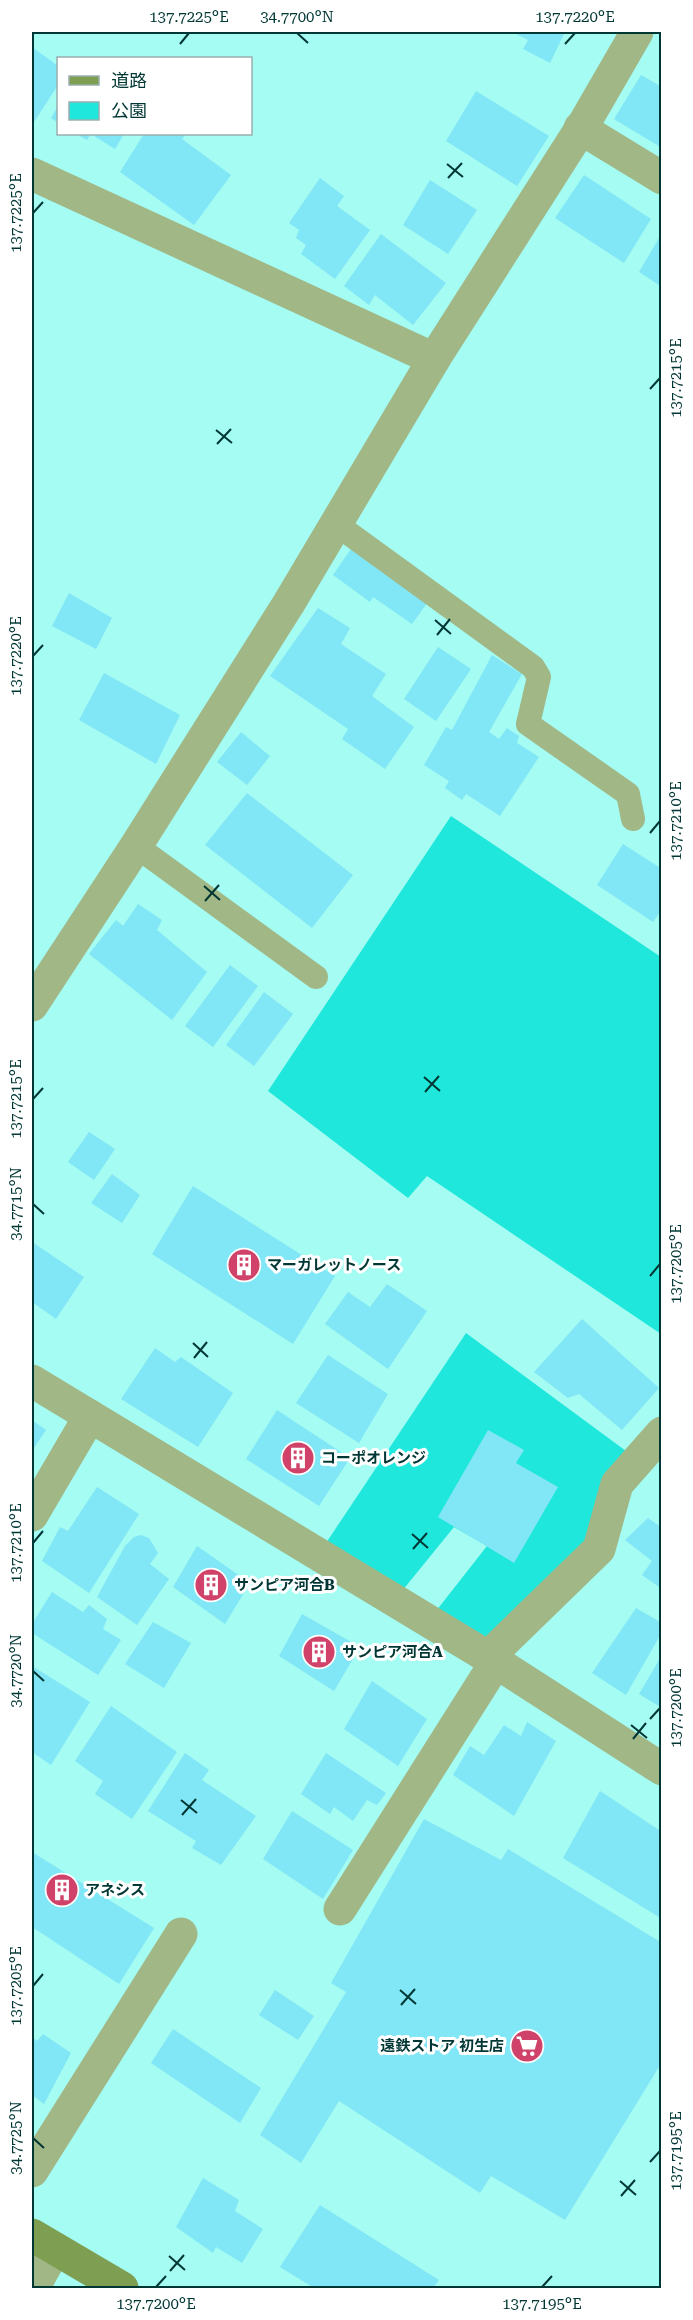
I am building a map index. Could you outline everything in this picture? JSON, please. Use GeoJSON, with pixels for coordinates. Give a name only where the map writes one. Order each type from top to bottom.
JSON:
{"type":"FeatureCollection","features":[{"type":"Feature","properties":{"kind":"street"},"geometry":{"type":"LineString","coordinates":[[32,1005],[136,846],[289,603],[434,359],[580,128],[637,32]]}},
{"type":"Feature","properties":{"kind":"street"},"geometry":{"type":"LineString","coordinates":[[580,128],[662,178]]}},
{"type":"Feature","properties":{"kind":"street"},"geometry":{"type":"LineString","coordinates":[[32,174],[434,359]]}},
{"type":"Feature","properties":{"kind":"street"},"geometry":{"type":"LineString","coordinates":[[32,1381],[492,1659],[662,1769]]}},
{"type":"Feature","properties":{"kind":"street"},"geometry":{"type":"LineString","coordinates":[[32,1515],[90,1416]]}},
{"type":"Feature","properties":{"kind":"street"},"geometry":{"type":"LineString","coordinates":[[340,1909],[492,1659],[599,1549],[617,1484],[662,1432]]}},
{"type":"Feature","properties":{"kind":"street"},"geometry":{"type":"LineString","coordinates":[[32,2171],[181,1934]]}},
{"type":"Feature","properties":{"kind":"street"},"geometry":{"type":"LineString","coordinates":[[33,2289],[43,2242],[122,2289]]}},
{"type":"Feature","properties":{"kind":"lane"},"geometry":{"type":"LineString","coordinates":[[336,524],[533,667],[539,677],[528,724],[628,794],[633,819]]}},
{"type":"Feature","properties":{"kind":"lane"},"geometry":{"type":"LineString","coordinates":[[136,846],[316,977]]}},
{"type":"Feature","properties":{"kind":"green space"},"geometry":{"type":"Polygon","coordinates":[[[451,816],[661,957],[661,1334],[427,1176],[408,1198],[268,1091],[451,816]]]}},
{"type":"Feature","properties":{"kind":"green space"},"geometry":{"type":"Polygon","coordinates":[[[466,1333],[626,1451],[588,1541],[485,1639],[436,1611],[487,1546],[454,1527],[402,1591],[326,1543],[466,1333]]]}},
{"type":"Feature","properties":{"kind":"building"},"geometry":{"type":"Polygon","coordinates":[[[512,32],[565,32],[550,63],[523,49],[528,40],[512,32]]]}},
{"type":"Feature","properties":{"kind":"building"},"geometry":{"type":"Polygon","coordinates":[[[32,47],[57,65],[57,87],[32,125],[32,47]]]}},
{"type":"Feature","properties":{"kind":"building"},"geometry":{"type":"Polygon","coordinates":[[[641,75],[662,87],[662,148],[614,119],[641,75]]]}},
{"type":"Feature","properties":{"kind":"building"},"geometry":{"type":"Polygon","coordinates":[[[476,91],[549,136],[517,186],[446,141],[476,91]]]}},
{"type":"Feature","properties":{"kind":"building"},"geometry":{"type":"Polygon","coordinates":[[[57,108],[57,122],[51,118],[57,108]]]}},
{"type":"Feature","properties":{"kind":"building"},"geometry":{"type":"Polygon","coordinates":[[[78,135],[90,135],[87,140],[78,135]]]}},
{"type":"Feature","properties":{"kind":"building"},"geometry":{"type":"Polygon","coordinates":[[[93,135],[123,135],[115,149],[93,135]]]}},
{"type":"Feature","properties":{"kind":"building"},"geometry":{"type":"Polygon","coordinates":[[[143,135],[185,135],[182,139],[231,175],[194,225],[120,172],[143,135]]]}},
{"type":"Feature","properties":{"kind":"building"},"geometry":{"type":"Polygon","coordinates":[[[584,175],[651,219],[624,263],[555,218],[584,175]]]}},
{"type":"Feature","properties":{"kind":"building"},"geometry":{"type":"Polygon","coordinates":[[[320,178],[344,196],[337,206],[370,230],[335,279],[301,254],[306,245],[296,238],[299,230],[289,223],[320,178]]]}},
{"type":"Feature","properties":{"kind":"building"},"geometry":{"type":"Polygon","coordinates":[[[430,180],[477,210],[448,254],[403,225],[430,180]]]}},
{"type":"Feature","properties":{"kind":"building"},"geometry":{"type":"Polygon","coordinates":[[[662,233],[662,287],[639,272],[662,233]]]}},
{"type":"Feature","properties":{"kind":"building"},"geometry":{"type":"Polygon","coordinates":[[[381,234],[446,283],[413,325],[375,295],[369,305],[344,286],[381,234]]]}},
{"type":"Feature","properties":{"kind":"building"},"geometry":{"type":"Polygon","coordinates":[[[353,546],[428,602],[412,624],[373,597],[370,602],[333,575],[353,546]]]}},
{"type":"Feature","properties":{"kind":"building"},"geometry":{"type":"Polygon","coordinates":[[[69,593],[112,618],[96,649],[52,626],[69,593]]]}},
{"type":"Feature","properties":{"kind":"building"},"geometry":{"type":"Polygon","coordinates":[[[318,608],[350,628],[341,644],[386,674],[372,696],[414,727],[385,769],[342,739],[348,729],[270,676],[318,608]]]}},
{"type":"Feature","properties":{"kind":"building"},"geometry":{"type":"Polygon","coordinates":[[[438,647],[471,669],[436,721],[404,699],[438,647]]]}},
{"type":"Feature","properties":{"kind":"building"},"geometry":{"type":"Polygon","coordinates":[[[492,655],[522,674],[489,732],[499,739],[507,728],[519,736],[517,743],[539,757],[500,816],[466,794],[462,800],[445,788],[449,781],[424,765],[446,727],[452,730],[492,655]]]}},
{"type":"Feature","properties":{"kind":"building"},"geometry":{"type":"Polygon","coordinates":[[[104,673],[180,715],[156,764],[79,720],[104,673]]]}},
{"type":"Feature","properties":{"kind":"building"},"geometry":{"type":"Polygon","coordinates":[[[241,732],[270,756],[247,785],[217,762],[241,732]]]}},
{"type":"Feature","properties":{"kind":"building"},"geometry":{"type":"Polygon","coordinates":[[[247,793],[353,875],[312,928],[205,845],[247,793]]]}},
{"type":"Feature","properties":{"kind":"building"},"geometry":{"type":"Polygon","coordinates":[[[623,844],[662,869],[662,909],[653,922],[597,885],[623,844]]]}},
{"type":"Feature","properties":{"kind":"building"},"geometry":{"type":"Polygon","coordinates":[[[138,904],[162,920],[157,930],[207,972],[172,1020],[89,954],[116,920],[123,926],[138,904]]]}},
{"type":"Feature","properties":{"kind":"building"},"geometry":{"type":"Polygon","coordinates":[[[230,965],[258,986],[213,1047],[185,1026],[230,965]]]}},
{"type":"Feature","properties":{"kind":"building"},"geometry":{"type":"Polygon","coordinates":[[[264,992],[293,1014],[254,1066],[226,1045],[264,992]]]}},
{"type":"Feature","properties":{"kind":"building"},"geometry":{"type":"Polygon","coordinates":[[[89,1132],[115,1149],[94,1180],[68,1162],[89,1132]]]}},
{"type":"Feature","properties":{"kind":"building"},"geometry":{"type":"Polygon","coordinates":[[[112,1174],[140,1195],[122,1223],[91,1203],[112,1174]]]}},
{"type":"Feature","properties":{"kind":"building","name":"マーガレットノース"},"geometry":{"type":"Polygon","coordinates":[[[193,1186],[335,1276],[293,1344],[152,1254],[193,1186]]]}},
{"type":"Feature","properties":{"kind":"building"},"geometry":{"type":"Polygon","coordinates":[[[32,1242],[84,1277],[56,1319],[32,1302],[32,1242]]]}},
{"type":"Feature","properties":{"kind":"building"},"geometry":{"type":"Polygon","coordinates":[[[387,1284],[427,1311],[388,1369],[325,1324],[348,1292],[370,1307],[387,1284]]]}},
{"type":"Feature","properties":{"kind":"building"},"geometry":{"type":"Polygon","coordinates":[[[582,1319],[659,1388],[622,1430],[579,1394],[568,1398],[534,1372],[582,1319]]]}},
{"type":"Feature","properties":{"kind":"building"},"geometry":{"type":"Polygon","coordinates":[[[155,1348],[175,1362],[181,1357],[233,1393],[198,1447],[121,1399],[155,1348]]]}},
{"type":"Feature","properties":{"kind":"building"},"geometry":{"type":"Polygon","coordinates":[[[328,1355],[388,1394],[359,1443],[296,1403],[328,1355]]]}},
{"type":"Feature","properties":{"kind":"building","name":"コーポオレンジ"},"geometry":{"type":"Polygon","coordinates":[[[277,1410],[350,1458],[319,1506],[246,1459],[277,1410]]]}},
{"type":"Feature","properties":{"kind":"building"},"geometry":{"type":"Polygon","coordinates":[[[32,1420],[46,1430],[32,1451],[32,1420]]]}},
{"type":"Feature","properties":{"kind":"building"},"geometry":{"type":"Polygon","coordinates":[[[488,1430],[524,1450],[516,1463],[558,1487],[514,1563],[438,1517],[488,1430]]]}},
{"type":"Feature","properties":{"kind":"building"},"geometry":{"type":"Polygon","coordinates":[[[97,1487],[139,1514],[89,1593],[42,1561],[60,1527],[68,1531],[97,1487]]]}},
{"type":"Feature","properties":{"kind":"building"},"geometry":{"type":"Polygon","coordinates":[[[648,1518],[662,1528],[662,1589],[642,1575],[652,1561],[625,1540],[648,1518]]]}},
{"type":"Feature","properties":{"kind":"building"},"geometry":{"type":"Polygon","coordinates":[[[141,1535],[149,1538],[158,1553],[150,1564],[169,1579],[137,1625],[97,1597],[125,1546],[134,1537],[141,1535]]]}},
{"type":"Feature","properties":{"kind":"building","name":"サンピア河合B"},"geometry":{"type":"Polygon","coordinates":[[[197,1546],[250,1583],[225,1624],[173,1587],[197,1546]]]}},
{"type":"Feature","properties":{"kind":"building"},"geometry":{"type":"Polygon","coordinates":[[[52,1592],[83,1612],[89,1605],[107,1619],[103,1629],[121,1640],[98,1675],[32,1633],[32,1624],[52,1592]]]}},
{"type":"Feature","properties":{"kind":"building"},"geometry":{"type":"Polygon","coordinates":[[[636,1608],[662,1623],[662,1632],[626,1695],[592,1673],[636,1608]]]}},
{"type":"Feature","properties":{"kind":"building","name":"サンピア河合A"},"geometry":{"type":"Polygon","coordinates":[[[302,1614],[360,1647],[334,1691],[279,1656],[302,1614]]]}},
{"type":"Feature","properties":{"kind":"building"},"geometry":{"type":"Polygon","coordinates":[[[153,1622],[191,1643],[164,1688],[125,1664],[153,1622]]]}},
{"type":"Feature","properties":{"kind":"building"},"geometry":{"type":"Polygon","coordinates":[[[662,1655],[662,1708],[639,1694],[662,1655]]]}},
{"type":"Feature","properties":{"kind":"building"},"geometry":{"type":"Polygon","coordinates":[[[32,1666],[90,1702],[51,1765],[32,1752],[32,1666]]]}},
{"type":"Feature","properties":{"kind":"building"},"geometry":{"type":"Polygon","coordinates":[[[372,1681],[427,1719],[398,1766],[344,1729],[372,1681]]]}},
{"type":"Feature","properties":{"kind":"building"},"geometry":{"type":"Polygon","coordinates":[[[111,1706],[177,1752],[132,1819],[95,1794],[103,1781],[75,1761],[111,1706]]]}},
{"type":"Feature","properties":{"kind":"building"},"geometry":{"type":"Polygon","coordinates":[[[527,1722],[556,1741],[514,1816],[453,1775],[470,1746],[484,1755],[504,1725],[521,1736],[527,1722]]]}},
{"type":"Feature","properties":{"kind":"building"},"geometry":{"type":"Polygon","coordinates":[[[185,1753],[209,1770],[202,1780],[256,1816],[221,1865],[192,1848],[196,1841],[148,1811],[185,1753]]]}},
{"type":"Feature","properties":{"kind":"building"},"geometry":{"type":"Polygon","coordinates":[[[326,1753],[386,1793],[377,1805],[367,1800],[353,1821],[334,1807],[330,1814],[301,1794],[326,1753]]]}},
{"type":"Feature","properties":{"kind":"building"},"geometry":{"type":"Polygon","coordinates":[[[600,1791],[662,1832],[662,1919],[563,1858],[600,1791]]]}},
{"type":"Feature","properties":{"kind":"building"},"geometry":{"type":"Polygon","coordinates":[[[292,1811],[353,1850],[323,1899],[263,1859],[292,1811]]]}},
{"type":"Feature","properties":{"kind":"building","name":"遠鉄ストア 初生店"},"geometry":{"type":"Polygon","coordinates":[[[424,1819],[501,1860],[508,1849],[662,1943],[662,2062],[565,2220],[491,2176],[480,2193],[339,2101],[301,2163],[260,2135],[346,1992],[331,1983],[424,1819]]]}},
{"type":"Feature","properties":{"kind":"building","name":"アネシス"},"geometry":{"type":"Polygon","coordinates":[[[32,1852],[154,1928],[119,1984],[32,1927],[32,1852]]]}},
{"type":"Feature","properties":{"kind":"building"},"geometry":{"type":"Polygon","coordinates":[[[275,1990],[314,2016],[298,2040],[259,2015],[275,1990]]]}},
{"type":"Feature","properties":{"kind":"building"},"geometry":{"type":"Polygon","coordinates":[[[173,2029],[261,2088],[240,2123],[151,2063],[173,2029]]]}},
{"type":"Feature","properties":{"kind":"building"},"geometry":{"type":"Polygon","coordinates":[[[43,2034],[71,2053],[44,2104],[32,2095],[32,2037],[37,2041],[43,2034]]]}},
{"type":"Feature","properties":{"kind":"building"},"geometry":{"type":"Polygon","coordinates":[[[203,2178],[239,2200],[235,2211],[263,2229],[242,2263],[216,2247],[213,2253],[176,2227],[203,2178]]]}},
{"type":"Feature","properties":{"kind":"building"},"geometry":{"type":"Polygon","coordinates":[[[320,2205],[439,2280],[433,2288],[314,2288],[280,2267],[320,2205]]]}},
{"type":"Feature","properties":{"kind":"place","name":"マーガレットノース"},"geometry":{"type":"Point","coordinates":[244,1265]}},
{"type":"Feature","properties":{"kind":"place","name":"コーポオレンジ"},"geometry":{"type":"Point","coordinates":[298,1458]}},
{"type":"Feature","properties":{"kind":"place","name":"サンピア河合B"},"geometry":{"type":"Point","coordinates":[211,1585]}},
{"type":"Feature","properties":{"kind":"place","name":"サンピア河合A"},"geometry":{"type":"Point","coordinates":[319,1652]}},
{"type":"Feature","properties":{"kind":"place","name":"アネシス"},"geometry":{"type":"Point","coordinates":[62,1890]}},
{"type":"Feature","properties":{"kind":"place","name":"遠鉄ストア 初生店"},"geometry":{"type":"Point","coordinates":[527,2046]}}]}
